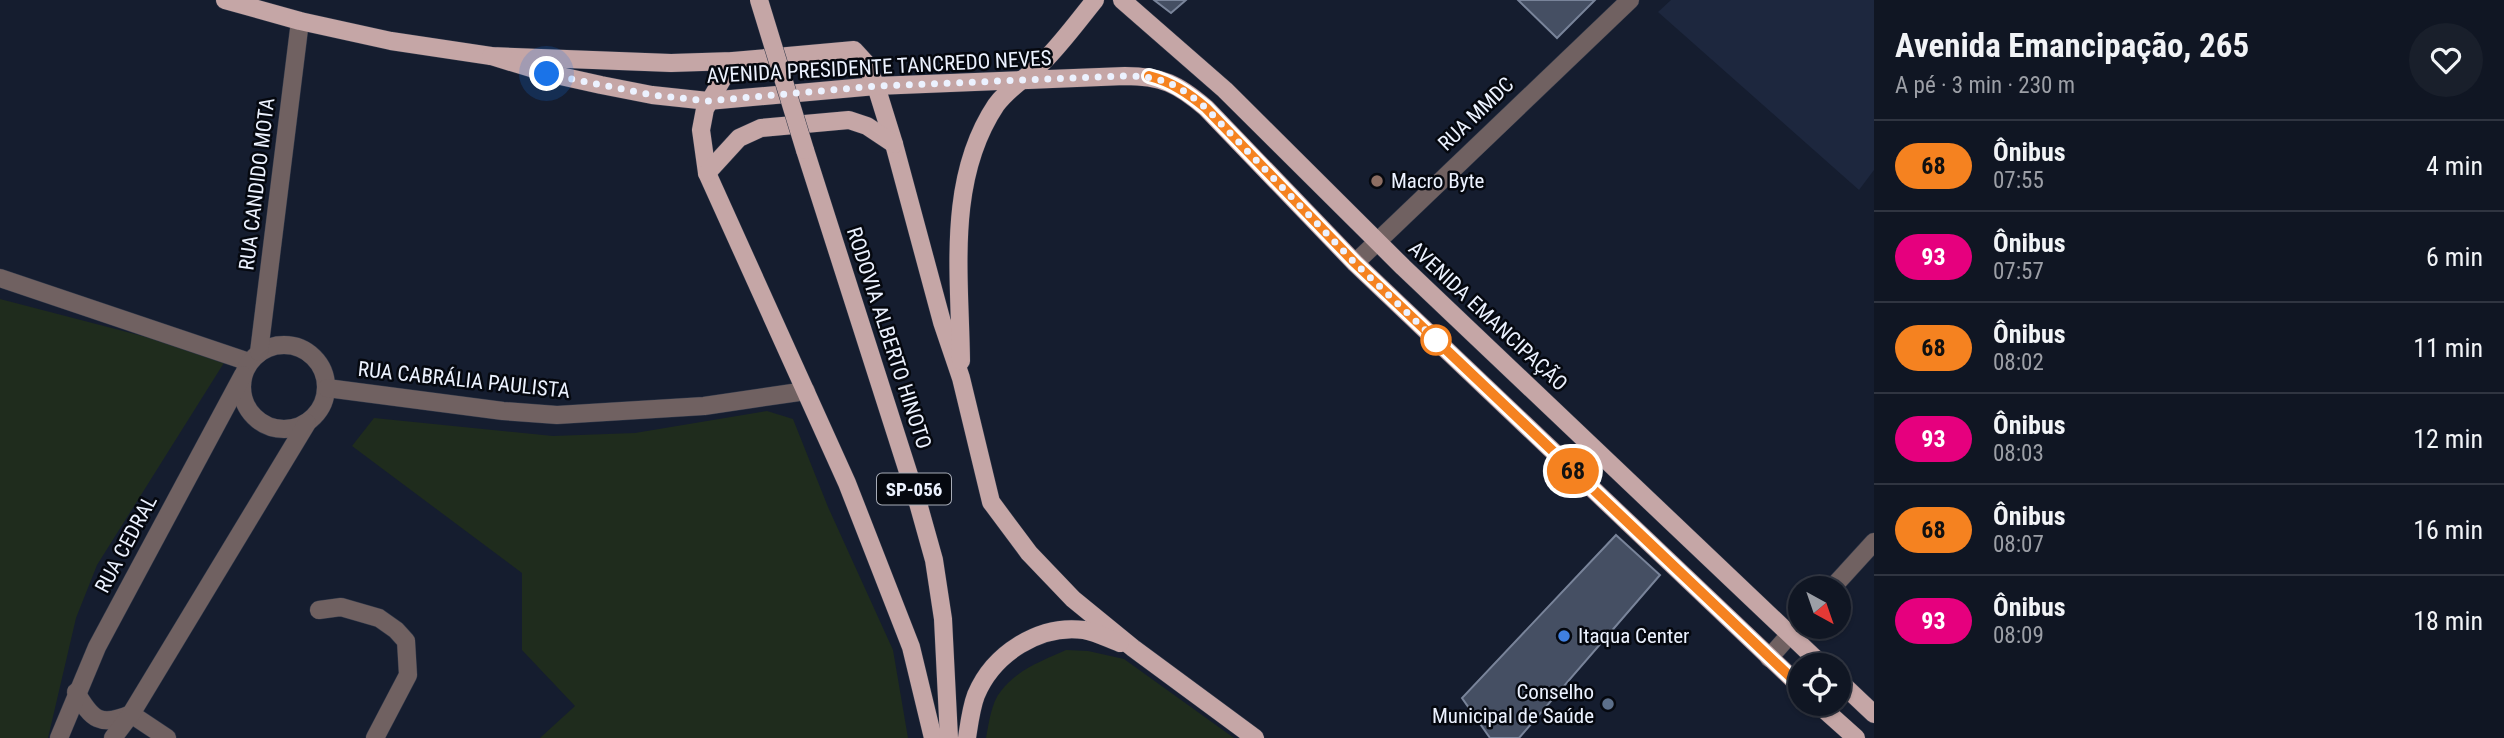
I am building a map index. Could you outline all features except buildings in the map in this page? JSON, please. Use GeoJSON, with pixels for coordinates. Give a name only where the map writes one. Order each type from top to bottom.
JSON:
{"type":"FeatureCollection","features":[{"type":"Feature","properties":{"kind":"main road","name":"AVENIDA PRESIDENTE TANCREDO NEVES"},"geometry":{"type":"LineString","coordinates":[[225,0],[299,21],[391,41],[491,56],[613,62],[733,61],[854,50],[865,62],[876,86]]}},
{"type":"Feature","properties":{"kind":"main road","name":"RODOVIA ALBERTO HINOTO"},"geometry":{"type":"LineString","coordinates":[[759,0],[934,560],[943,619],[949,738]]}},
{"type":"Feature","properties":{"kind":"main road"},"geometry":{"type":"LineString","coordinates":[[961,378],[961,198],[967,168],[979,136],[997,104],[1019,81],[1043,62],[1095,0]]}},
{"type":"Feature","properties":{"kind":"main road","name":"AVENIDA EMANCIPAÇÃO"},"geometry":{"type":"LineString","coordinates":[[1122,0],[1205,71],[1376,241],[1788,622]]}},
{"type":"Feature","properties":{"kind":"main road","name":"AVENIDA PRESIDENTE TANCREDO NEVES"},"geometry":{"type":"LineString","coordinates":[[491,56],[547,74],[652,95],[708,101],[876,86],[1149,76],[1168,81],[1206,108],[1355,263]]}},
{"type":"Feature","properties":{"kind":"main road"},"geometry":{"type":"LineString","coordinates":[[733,61],[708,101],[701,130],[707,173],[847,483],[911,648],[933,738]]}},
{"type":"Feature","properties":{"kind":"main road"},"geometry":{"type":"LineString","coordinates":[[876,86],[942,322],[961,378],[991,502],[1029,553],[1073,599],[1133,648],[1255,738]]}},
{"type":"Feature","properties":{"kind":"main road"},"geometry":{"type":"LineString","coordinates":[[707,173],[739,138],[761,128],[849,120],[867,126],[894,144]]}},
{"type":"Feature","properties":{"kind":"main road"},"geometry":{"type":"LineString","coordinates":[[1355,263],[1788,675]]}},
{"type":"Feature","properties":{"kind":"main road"},"geometry":{"type":"LineString","coordinates":[[967,738],[975,697],[989,671],[1009,651],[1035,637],[1058,630],[1086,630],[1133,648]]}},
{"type":"Feature","properties":{"kind":"main road"},"geometry":{"type":"LineString","coordinates":[[1851,692],[1874,714]]}},
{"type":"Feature","properties":{"kind":"main road"},"geometry":{"type":"LineString","coordinates":[[1831,716],[1856,738]]}},
{"type":"Feature","properties":{"kind":"street","name":"RUA MMDC"},"geometry":{"type":"LineString","coordinates":[[1355,263],[1630,0]]}},
{"type":"Feature","properties":{"kind":"street","name":"RUA CANDIDO MOTA"},"geometry":{"type":"LineString","coordinates":[[250,363],[299,21]]}},
{"type":"Feature","properties":{"kind":"street"},"geometry":{"type":"LineString","coordinates":[[0,278],[250,363]]}},
{"type":"Feature","properties":{"kind":"street"},"geometry":{"type":"LineString","coordinates":[[113,738],[131,714],[307,423],[318,413],[324,402],[327,388],[320,362],[298,346],[272,346],[250,363],[241,390],[245,404],[253,416],[265,425],[278,429],[307,423]]}},
{"type":"Feature","properties":{"kind":"street","name":"RUA CEDRAL"},"geometry":{"type":"LineString","coordinates":[[59,738],[97,647],[250,363]]}},
{"type":"Feature","properties":{"kind":"street","name":"RUA CABRÁLIA PAULISTA"},"geometry":{"type":"LineString","coordinates":[[327,388],[503,411],[557,415],[704,406],[806,391]]}},
{"type":"Feature","properties":{"kind":"street"},"geometry":{"type":"LineString","coordinates":[[1843,576],[1874,542]]}},
{"type":"Feature","properties":{"kind":"street"},"geometry":{"type":"LineString","coordinates":[[319,610],[341,607],[379,618],[406,641],[408,675],[375,738]]}},
{"type":"Feature","properties":{"kind":"street"},"geometry":{"type":"LineString","coordinates":[[1769,658],[1788,636]]}},
{"type":"Feature","properties":{"kind":"street"},"geometry":{"type":"LineString","coordinates":[[76,692],[95,718],[112,722],[131,714]]}},
{"type":"Feature","properties":{"kind":"street"},"geometry":{"type":"LineString","coordinates":[[131,714],[167,738]]}},
{"type":"Feature","properties":{"kind":"shaded area"},"geometry":{"type":"Polygon","coordinates":[[[1671,0],[1874,0],[1874,170],[1859,190],[1658,12],[1671,0]]]}},
{"type":"Feature","properties":{"kind":"green space"},"geometry":{"type":"Polygon","coordinates":[[[0,299],[227,358],[97,565],[76,618],[48,738],[0,738],[0,299]]]}},
{"type":"Feature","properties":{"kind":"green space"},"geometry":{"type":"Polygon","coordinates":[[[767,411],[793,419],[828,507],[893,650],[908,738],[540,738],[575,706],[522,650],[522,573],[352,446],[374,418],[553,436],[635,433],[767,411]]]}},
{"type":"Feature","properties":{"kind":"green space"},"geometry":{"type":"Polygon","coordinates":[[[1066,650],[1088,651],[1124,659],[1234,738],[986,738],[995,701],[1007,684],[1031,666],[1066,650]]]}},
{"type":"Feature","properties":{"kind":"bus line","name":"68"},"geometry":{"type":"LineString","coordinates":[[1149,76],[1168,81],[1206,108],[1355,263],[1788,675]]}},
{"type":"Feature","properties":{"kind":"place","name":"Macro Byte"},"geometry":{"type":"Point","coordinates":[1377,181]}},
{"type":"Feature","properties":{"kind":"place","name":"Itaqua Center"},"geometry":{"type":"Point","coordinates":[1564,636]}},
{"type":"Feature","properties":{"kind":"place","name":"Conselho Municipal de Saúde"},"geometry":{"type":"Point","coordinates":[1608,704]}},
{"type":"Feature","properties":{"kind":"route"},"geometry":{"type":"LineString","coordinates":[[547,74],[652,95],[708,101],[876,86],[1125,76],[1149,76],[1168,81],[1206,108],[1355,263],[1440,344],[1436,340]]}}]}
